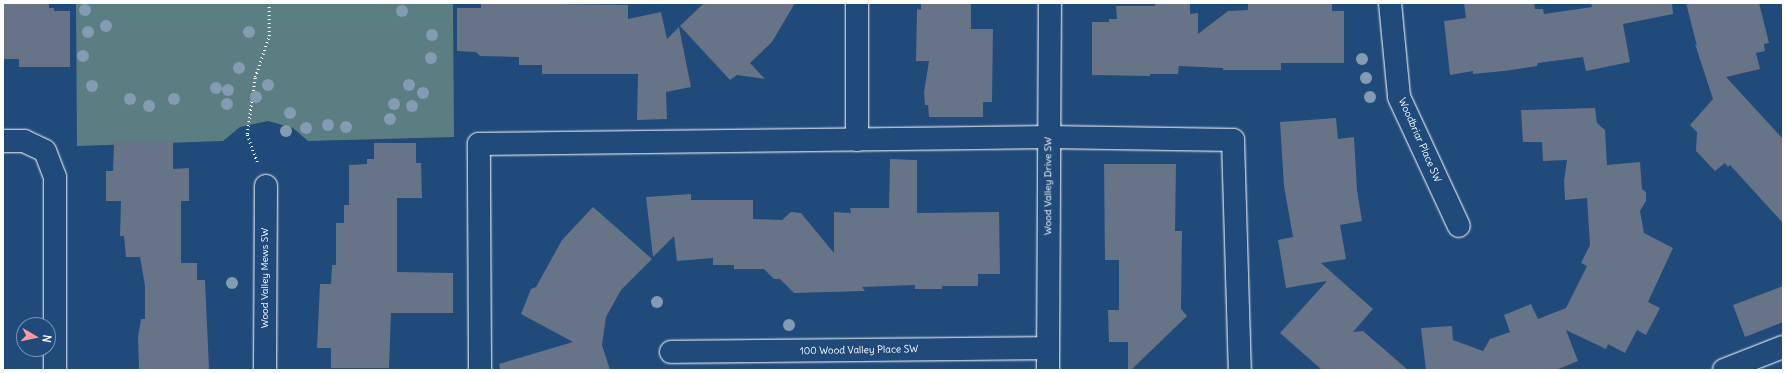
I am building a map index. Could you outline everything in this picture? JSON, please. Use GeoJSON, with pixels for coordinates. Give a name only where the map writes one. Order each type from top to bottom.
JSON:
{"type":"FeatureCollection","features":[{"type":"Feature","properties":{"kind":"street"},"geometry":{"type":"LineString","coordinates":[[857,3],[857,140]]}},
{"type":"Feature","properties":{"kind":"street","name":"Wood Valley Drive SW"},"geometry":{"type":"LineString","coordinates":[[1048,370],[1048,137],[1050,3]]}},
{"type":"Feature","properties":{"kind":"street","name":"Woodbriar Place SW"},"geometry":{"type":"LineString","coordinates":[[1390,3],[1399,97],[1459,226]]}},
{"type":"Feature","properties":{"kind":"street"},"geometry":{"type":"LineString","coordinates":[[480,370],[478,144],[1048,137],[1233,140],[1240,370]]}},
{"type":"Feature","properties":{"kind":"street"},"geometry":{"type":"LineString","coordinates":[[3,141],[24,141],[45,151],[55,177],[55,370]]}},
{"type":"Feature","properties":{"kind":"street","name":"Wood Valley Mews SW"},"geometry":{"type":"LineString","coordinates":[[265,370],[266,186]]}},
{"type":"Feature","properties":{"kind":"street"},"geometry":{"type":"LineString","coordinates":[[1724,370],[1783,347]]}},
{"type":"Feature","properties":{"kind":"street","name":"100 Wood Valley Place SW"},"geometry":{"type":"LineString","coordinates":[[671,352],[1048,348]]}},
{"type":"Feature","properties":{"kind":"path"},"geometry":{"type":"LineString","coordinates":[[266,186],[247,134],[254,77],[269,36],[269,3]]}},
{"type":"Feature","properties":{"kind":"green space"},"geometry":{"type":"Polygon","coordinates":[[[76,3],[453,3],[454,137],[308,141],[293,128],[268,121],[240,127],[223,141],[77,146],[76,3]]]}},
{"type":"Feature","properties":{"kind":"building"},"geometry":{"type":"Polygon","coordinates":[[[3,3],[49,3],[49,8],[54,8],[54,11],[70,11],[70,67],[19,67],[19,59],[3,59],[3,3]]]}},
{"type":"Feature","properties":{"kind":"building"},"geometry":{"type":"Polygon","coordinates":[[[481,3],[628,5],[628,19],[661,12],[667,39],[679,27],[691,87],[666,92],[667,119],[637,120],[638,74],[542,74],[542,65],[519,65],[519,57],[480,56],[476,52],[457,51],[457,8],[481,8],[481,3]]]}},
{"type":"Feature","properties":{"kind":"building"},"geometry":{"type":"Polygon","coordinates":[[[704,3],[795,3],[772,42],[750,63],[765,79],[737,75],[730,80],[680,26],[704,3]]]}},
{"type":"Feature","properties":{"kind":"building"},"geometry":{"type":"Polygon","coordinates":[[[921,3],[971,3],[971,29],[993,29],[992,102],[983,102],[983,117],[929,117],[928,105],[925,105],[924,92],[929,61],[916,61],[917,9],[921,10],[921,3]]]}},
{"type":"Feature","properties":{"kind":"building"},"geometry":{"type":"Polygon","coordinates":[[[1155,3],[1190,3],[1190,14],[1198,13],[1198,34],[1228,11],[1248,10],[1248,3],[1332,3],[1332,11],[1344,11],[1344,63],[1281,63],[1281,70],[1223,70],[1223,68],[1179,66],[1178,74],[1150,74],[1150,76],[1092,75],[1092,22],[1109,22],[1109,19],[1117,19],[1116,6],[1155,6],[1155,3]]]}},
{"type":"Feature","properties":{"kind":"building"},"geometry":{"type":"Polygon","coordinates":[[[1464,3],[1534,3],[1535,9],[1543,9],[1544,14],[1592,7],[1591,3],[1672,3],[1673,14],[1623,24],[1630,62],[1586,71],[1583,57],[1538,63],[1537,66],[1504,71],[1473,74],[1473,71],[1450,75],[1444,21],[1466,18],[1464,3]]]}},
{"type":"Feature","properties":{"kind":"building"},"geometry":{"type":"Polygon","coordinates":[[[1686,3],[1759,3],[1769,43],[1764,44],[1765,51],[1756,53],[1760,69],[1726,77],[1783,139],[1783,223],[1730,165],[1728,167],[1725,163],[1715,171],[1696,151],[1697,132],[1690,125],[1713,99],[1695,44],[1697,46],[1686,3]]]}},
{"type":"Feature","properties":{"kind":"building"},"geometry":{"type":"Polygon","coordinates":[[[1595,108],[1597,123],[1605,130],[1607,165],[1640,162],[1642,189],[1646,192],[1646,201],[1640,211],[1644,233],[1673,248],[1648,302],[1660,308],[1646,335],[1637,330],[1625,353],[1608,344],[1606,349],[1566,330],[1578,361],[1556,370],[1426,370],[1421,328],[1452,326],[1453,340],[1483,351],[1490,339],[1510,332],[1504,315],[1531,304],[1538,319],[1566,308],[1587,266],[1581,263],[1590,245],[1587,198],[1565,200],[1564,181],[1567,160],[1543,161],[1542,142],[1523,142],[1521,110],[1595,108]]]}},
{"type":"Feature","properties":{"kind":"building"},"geometry":{"type":"Polygon","coordinates":[[[1336,118],[1338,139],[1354,137],[1357,190],[1362,221],[1340,225],[1346,259],[1321,263],[1373,309],[1353,332],[1363,331],[1408,370],[1322,370],[1280,333],[1327,281],[1286,288],[1278,240],[1293,237],[1284,186],[1280,122],[1336,118]]]}},
{"type":"Feature","properties":{"kind":"building"},"geometry":{"type":"Polygon","coordinates":[[[114,142],[173,142],[173,169],[189,168],[189,201],[181,201],[181,263],[197,263],[197,280],[205,280],[209,369],[139,369],[138,337],[141,319],[145,319],[145,286],[140,257],[126,257],[124,236],[120,236],[121,201],[106,201],[106,171],[113,171],[114,142]]]}},
{"type":"Feature","properties":{"kind":"building"},"geometry":{"type":"Polygon","coordinates":[[[374,143],[416,143],[416,163],[421,163],[422,198],[397,198],[397,272],[453,273],[453,313],[391,313],[389,368],[331,368],[331,348],[317,348],[320,284],[331,284],[332,265],[336,265],[336,223],[344,223],[344,205],[349,205],[349,165],[367,164],[367,159],[374,159],[374,143]]]}},
{"type":"Feature","properties":{"kind":"building"},"geometry":{"type":"Polygon","coordinates":[[[890,159],[917,160],[917,213],[999,212],[1000,274],[978,274],[978,286],[942,286],[942,289],[915,289],[915,285],[862,287],[865,291],[794,293],[780,279],[774,279],[764,269],[734,269],[734,265],[713,265],[713,258],[677,261],[674,236],[653,257],[646,197],[691,194],[691,200],[753,200],[753,219],[782,220],[791,212],[801,213],[834,253],[834,212],[851,213],[850,208],[889,208],[890,159]]]}},
{"type":"Feature","properties":{"kind":"building"},"geometry":{"type":"Polygon","coordinates":[[[1104,164],[1176,164],[1175,231],[1182,231],[1181,309],[1187,316],[1131,370],[1128,370],[1128,342],[1109,342],[1108,310],[1119,310],[1119,260],[1105,260],[1104,164]]]}},
{"type":"Feature","properties":{"kind":"building"},"geometry":{"type":"Polygon","coordinates":[[[593,207],[652,259],[621,290],[606,317],[602,345],[610,370],[500,370],[499,364],[573,342],[521,314],[531,289],[536,287],[562,240],[593,207]]]}},
{"type":"Feature","properties":{"kind":"building"},"geometry":{"type":"Polygon","coordinates":[[[1783,286],[1783,322],[1745,337],[1733,305],[1783,286]]]}}]}
